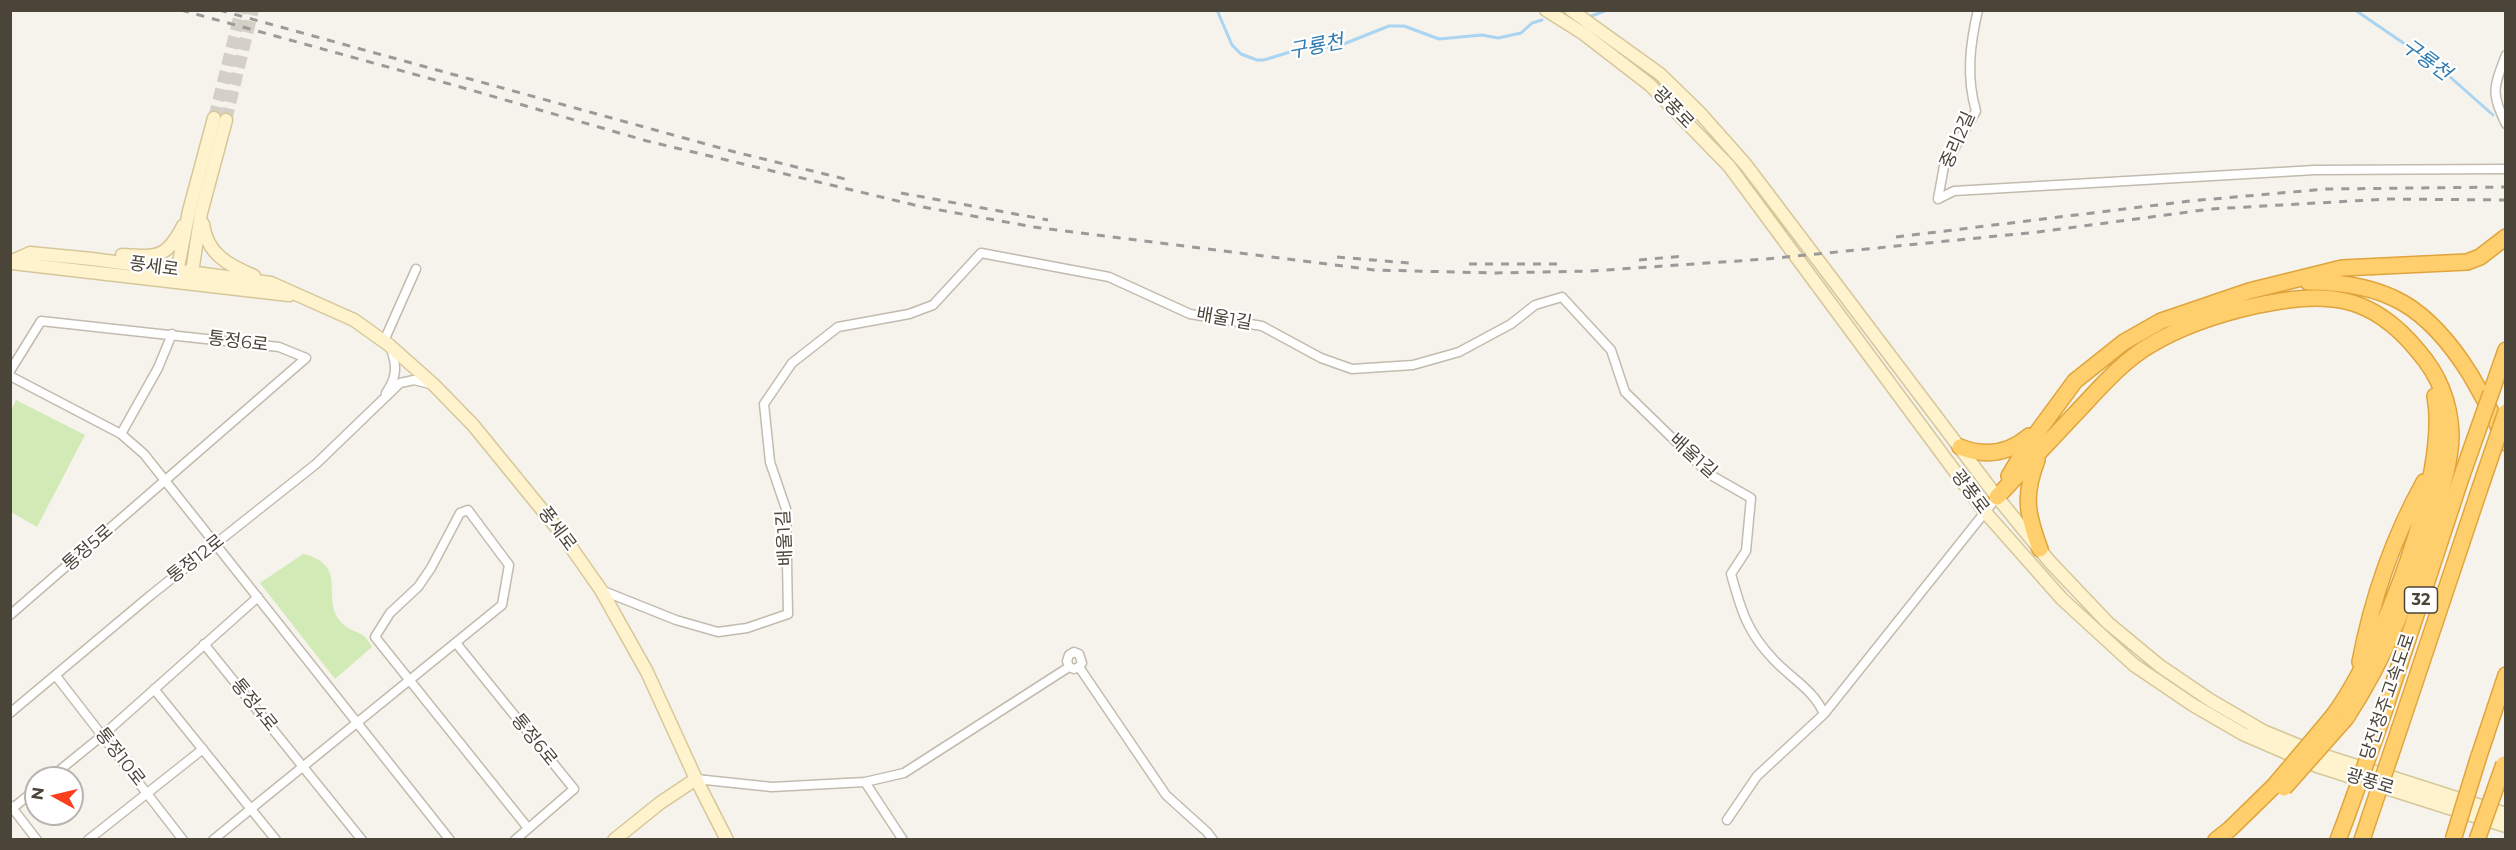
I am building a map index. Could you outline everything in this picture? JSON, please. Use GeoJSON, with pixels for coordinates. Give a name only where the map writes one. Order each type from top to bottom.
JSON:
{"type":"FeatureCollection","features":[{"type":"Feature","properties":{"kind":"highway"},"geometry":{"type":"LineString","coordinates":[[1960,447],[1979,453],[2002,452],[2025,439],[2082,375],[2107,354],[2143,330],[2203,306],[2342,268],[2454,264],[2480,257],[2502,241]]}},
{"type":"Feature","properties":{"kind":"highway"},"geometry":{"type":"LineString","coordinates":[[2285,283],[2335,283],[2376,291],[2407,304],[2441,334],[2461,360],[2496,420],[2505,443]]}},
{"type":"Feature","properties":{"kind":"highway"},"geometry":{"type":"LineString","coordinates":[[1998,497],[2130,358],[2174,332],[2236,310],[2301,298],[2316,297],[2345,301],[2386,318],[2398,327],[2421,354],[2439,383],[2446,401],[2451,435],[2448,460],[2429,531],[2395,629],[2378,665],[2340,717],[2279,787],[2216,840]]}},
{"type":"Feature","properties":{"kind":"highway","name":"당진청주고속도로"},"geometry":{"type":"LineString","coordinates":[[2338,840],[2380,724],[2505,350]]}},
{"type":"Feature","properties":{"kind":"highway"},"geometry":{"type":"LineString","coordinates":[[2340,717],[2390,610],[2415,536],[2432,466],[2436,448],[2438,411],[2431,380],[2421,354]]}},
{"type":"Feature","properties":{"kind":"highway","name":"당진청주고속도로"},"geometry":{"type":"LineString","coordinates":[[2362,840],[2505,412]]}},
{"type":"Feature","properties":{"kind":"highway"},"geometry":{"type":"LineString","coordinates":[[1998,497],[2025,449],[2046,418]]}},
{"type":"Feature","properties":{"kind":"highway"},"geometry":{"type":"LineString","coordinates":[[2040,549],[2031,523],[2027,499],[2031,475],[2041,451]]}},
{"type":"Feature","properties":{"kind":"highway"},"geometry":{"type":"LineString","coordinates":[[2460,840],[2505,675]]}},
{"type":"Feature","properties":{"kind":"highway"},"geometry":{"type":"LineString","coordinates":[[2453,840],[2481,761]]}},
{"type":"Feature","properties":{"kind":"highway"},"geometry":{"type":"LineString","coordinates":[[2477,840],[2505,761]]}},
{"type":"Feature","properties":{"kind":"main road","name":"광풍로"},"geometry":{"type":"LineString","coordinates":[[1545,10],[1584,34],[1650,85],[1729,166],[1985,512],[2062,599],[2134,665],[2193,705],[2243,734],[2317,766],[2505,826]]}},
{"type":"Feature","properties":{"kind":"main road","name":"광풍로"},"geometry":{"type":"LineString","coordinates":[[1571,10],[1660,74],[1738,156],[1998,497],[2040,549],[2108,622],[2160,666],[2210,700],[2263,731],[2340,761],[2505,814]]}},
{"type":"Feature","properties":{"kind":"main road"},"geometry":{"type":"LineString","coordinates":[[176,275],[220,119]]}},
{"type":"Feature","properties":{"kind":"main road"},"geometry":{"type":"LineString","coordinates":[[92,258],[115,255],[148,257],[158,254],[171,248],[195,212]]}},
{"type":"Feature","properties":{"kind":"main road"},"geometry":{"type":"LineString","coordinates":[[191,278],[195,212]]}},
{"type":"Feature","properties":{"kind":"main road"},"geometry":{"type":"LineString","coordinates":[[195,212],[219,258],[237,269],[271,283]]}},
{"type":"Feature","properties":{"kind":"main road","name":"풍세로"},"geometry":{"type":"LineString","coordinates":[[10,262],[30,253],[92,258],[297,296]]}},
{"type":"Feature","properties":{"kind":"main road","name":"풍세로"},"geometry":{"type":"LineString","coordinates":[[10,262],[176,275]]}},
{"type":"Feature","properties":{"kind":"main road","name":"풍세로"},"geometry":{"type":"LineString","coordinates":[[191,278],[271,283],[354,320],[387,343],[433,384],[473,425],[561,533],[601,590],[647,672],[696,780],[727,840]]}},
{"type":"Feature","properties":{"kind":"main road"},"geometry":{"type":"LineString","coordinates":[[614,840],[660,803],[696,780]]}},
{"type":"Feature","properties":{"kind":"street","name":"중리2길"},"geometry":{"type":"LineString","coordinates":[[1978,10],[1969,65],[1970,93],[1976,111],[1944,166],[1938,199],[1954,191],[2315,170],[2505,169]]}},
{"type":"Feature","properties":{"kind":"street"},"geometry":{"type":"LineString","coordinates":[[2505,55],[2494,87],[2495,103],[2505,124]]}},
{"type":"Feature","properties":{"kind":"street","name":"배울1길"},"geometry":{"type":"LineString","coordinates":[[601,590],[676,620],[718,632],[747,628],[788,614],[786,509],[770,462],[764,404],[792,363],[838,327],[909,314],[933,305],[981,253],[1110,277],[1190,314],[1262,326],[1321,358],[1352,369],[1413,365],[1459,352],[1511,324],[1534,305],[1562,297],[1611,350],[1625,392],[1709,474],[1751,498],[1746,551],[1731,574],[1744,621],[1773,660],[1818,699],[1824,714]]}},
{"type":"Feature","properties":{"kind":"street"},"geometry":{"type":"LineString","coordinates":[[380,403],[395,375],[396,362],[387,343],[416,269]]}},
{"type":"Feature","properties":{"kind":"street","name":"통정6로"},"geometry":{"type":"LineString","coordinates":[[10,370],[41,321],[279,347],[306,358],[166,482]]}},
{"type":"Feature","properties":{"kind":"street"},"geometry":{"type":"LineString","coordinates":[[121,434],[158,368],[172,334]]}},
{"type":"Feature","properties":{"kind":"street"},"geometry":{"type":"LineString","coordinates":[[10,376],[121,434],[144,454],[450,840]]}},
{"type":"Feature","properties":{"kind":"street","name":"통정12로"},"geometry":{"type":"LineString","coordinates":[[10,713],[151,595],[316,464],[400,383],[414,380],[433,384]]}},
{"type":"Feature","properties":{"kind":"street","name":"통정5로"},"geometry":{"type":"LineString","coordinates":[[10,615],[166,482]]}},
{"type":"Feature","properties":{"kind":"street"},"geometry":{"type":"LineString","coordinates":[[1727,820],[1757,776],[1824,714],[1998,497]]}},
{"type":"Feature","properties":{"kind":"street"},"geometry":{"type":"LineString","coordinates":[[213,840],[251,808],[357,724],[409,681],[502,605],[509,565],[468,510],[460,513],[431,568],[418,587],[390,613],[375,637],[409,681],[528,828]]}},
{"type":"Feature","properties":{"kind":"street"},"geometry":{"type":"LineString","coordinates":[[65,766],[103,735],[258,597]]}},
{"type":"Feature","properties":{"kind":"street","name":"통정6로"},"geometry":{"type":"LineString","coordinates":[[456,643],[574,789],[515,840]]}},
{"type":"Feature","properties":{"kind":"street","name":"통정4로"},"geometry":{"type":"LineString","coordinates":[[204,644],[304,766]]}},
{"type":"Feature","properties":{"kind":"street"},"geometry":{"type":"LineString","coordinates":[[1070,667],[1067,661],[1069,655],[1074,652],[1082,657],[1079,668]]}},
{"type":"Feature","properties":{"kind":"street"},"geometry":{"type":"LineString","coordinates":[[696,780],[772,787],[865,782],[904,773],[1070,667],[1079,668],[1166,795],[1213,840]]}},
{"type":"Feature","properties":{"kind":"street","name":"통정10로"},"geometry":{"type":"LineString","coordinates":[[56,676],[183,840]]}},
{"type":"Feature","properties":{"kind":"street"},"geometry":{"type":"LineString","coordinates":[[154,689],[276,840]]}},
{"type":"Feature","properties":{"kind":"street"},"geometry":{"type":"LineString","coordinates":[[88,840],[203,749]]}},
{"type":"Feature","properties":{"kind":"street"},"geometry":{"type":"LineString","coordinates":[[304,766],[362,840]]}},
{"type":"Feature","properties":{"kind":"street"},"geometry":{"type":"LineString","coordinates":[[865,782],[903,840]]}},
{"type":"Feature","properties":{"kind":"street"},"geometry":{"type":"LineString","coordinates":[[12,806],[37,840]]}},
{"type":"Feature","properties":{"kind":"green space"},"geometry":{"type":"Polygon","coordinates":[[[16,400],[85,435],[37,527],[11,512],[11,411],[16,400]]]}},
{"type":"Feature","properties":{"kind":"green space"},"geometry":{"type":"Polygon","coordinates":[[[303,554],[317,559],[326,566],[332,583],[335,612],[340,621],[364,636],[372,647],[335,679],[260,583],[303,554]]]}},
{"type":"Feature","properties":{"kind":"waterway","name":"구룡천"},"geometry":{"type":"LineString","coordinates":[[1217,10],[1232,45],[1241,54],[1257,60],[1306,47],[1336,47],[1389,26],[1404,26],[1439,39],[1482,35],[1498,38],[1521,33],[1532,23],[1542,20]]}},
{"type":"Feature","properties":{"kind":"waterway","name":"구룡천"},"geometry":{"type":"LineString","coordinates":[[1589,17],[1607,10]]}},
{"type":"Feature","properties":{"kind":"waterway","name":"구룡천"},"geometry":{"type":"LineString","coordinates":[[2355,10],[2440,68],[2493,115]]}},
{"type":"Feature","properties":{"kind":"tunnel"},"geometry":{"type":"LineString","coordinates":[[214,118],[241,10]]}},
{"type":"Feature","properties":{"kind":"tunnel"},"geometry":{"type":"LineString","coordinates":[[226,120],[253,10]]}},
{"type":"Feature","properties":{"kind":"railway"},"geometry":{"type":"LineString","coordinates":[[181,10],[647,141],[923,207],[1034,227],[1374,270],[1496,273],[1591,271],[1766,259],[2038,232],[2211,209],[2388,199],[2506,200]]}},
{"type":"Feature","properties":{"kind":"railway"},"geometry":{"type":"LineString","coordinates":[[219,10],[735,152],[845,179]]}},
{"type":"Feature","properties":{"kind":"railway"},"geometry":{"type":"LineString","coordinates":[[1896,237],[2190,201],[2326,189],[2506,187]]}},
{"type":"Feature","properties":{"kind":"railway"},"geometry":{"type":"LineString","coordinates":[[901,193],[1048,220]]}},
{"type":"Feature","properties":{"kind":"railway"},"geometry":{"type":"LineString","coordinates":[[1639,260],[1684,256]]}},
{"type":"Feature","properties":{"kind":"railway"},"geometry":{"type":"LineString","coordinates":[[1337,257],[1409,263]]}},
{"type":"Feature","properties":{"kind":"railway"},"geometry":{"type":"LineString","coordinates":[[1469,264],[1559,264]]}}]}
